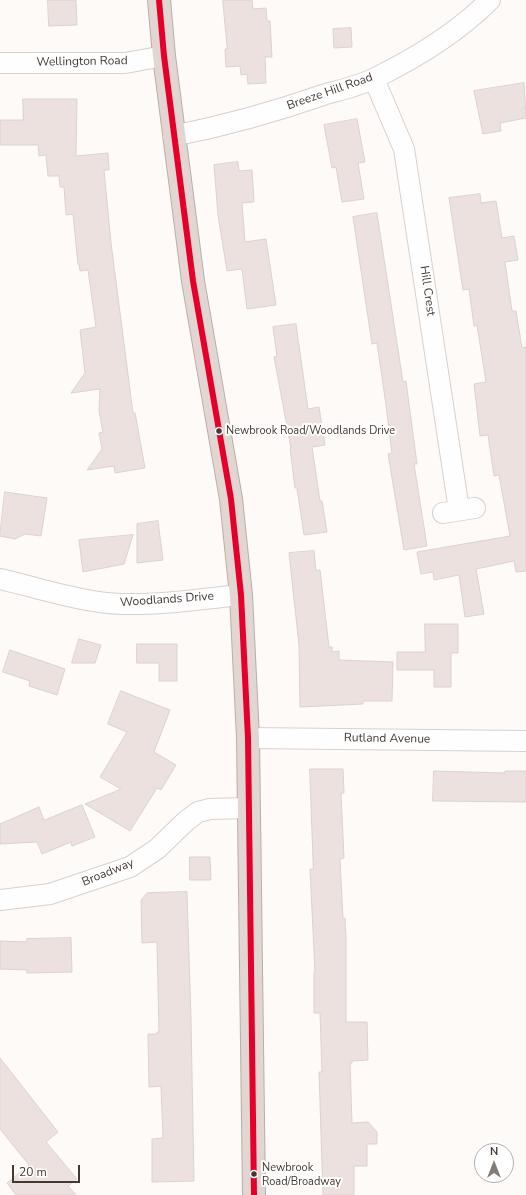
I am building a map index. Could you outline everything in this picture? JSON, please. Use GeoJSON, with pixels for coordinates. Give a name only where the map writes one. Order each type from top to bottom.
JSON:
{"type":"FeatureCollection","features":[{"type":"Feature","properties":{"kind":"highway"},"geometry":{"type":"LineString","coordinates":[[159,0],[164,56],[193,281],[231,499],[241,595],[248,738],[254,1195]]}},
{"type":"Feature","properties":{"kind":"street","name":"Breeze Hill Road"},"geometry":{"type":"LineString","coordinates":[[174,136],[215,128],[285,108],[374,78],[429,48],[480,10],[490,0]]}},
{"type":"Feature","properties":{"kind":"street","name":"Wellington Road"},"geometry":{"type":"LineString","coordinates":[[0,63],[125,63],[164,56]]}},
{"type":"Feature","properties":{"kind":"street","name":"Hill Crest"},"geometry":{"type":"LineString","coordinates":[[374,78],[404,149],[459,511]]}},
{"type":"Feature","properties":{"kind":"street","name":"Woodlands Drive"},"geometry":{"type":"LineString","coordinates":[[0,579],[98,602],[122,604],[152,604],[241,595]]}},
{"type":"Feature","properties":{"kind":"street","name":"Rutland Avenue"},"geometry":{"type":"LineString","coordinates":[[248,738],[526,741]]}},
{"type":"Feature","properties":{"kind":"street","name":"Broadway"},"geometry":{"type":"LineString","coordinates":[[0,900],[50,894],[130,868],[157,849],[186,821],[198,812],[210,809],[248,808]]}},
{"type":"Feature","properties":{"kind":"building"},"geometry":{"type":"Polygon","coordinates":[[[48,0],[76,0],[77,25],[49,26],[48,0]]]}},
{"type":"Feature","properties":{"kind":"building"},"geometry":{"type":"Polygon","coordinates":[[[223,0],[252,0],[253,9],[266,8],[267,21],[270,21],[272,57],[265,57],[266,83],[248,84],[247,74],[241,75],[240,66],[226,67],[225,49],[227,49],[223,0]]]}},
{"type":"Feature","properties":{"kind":"building"},"geometry":{"type":"Polygon","coordinates":[[[351,28],[352,47],[334,48],[333,29],[351,28]]]}},
{"type":"Feature","properties":{"kind":"building"},"geometry":{"type":"Polygon","coordinates":[[[524,83],[526,118],[500,123],[501,131],[483,134],[474,91],[524,83]]]}},
{"type":"Feature","properties":{"kind":"building"},"geometry":{"type":"Polygon","coordinates":[[[23,99],[77,99],[76,156],[108,153],[109,170],[104,170],[111,243],[133,413],[135,413],[145,468],[115,473],[114,466],[87,470],[102,449],[99,433],[103,432],[99,411],[100,389],[71,393],[85,373],[80,330],[96,327],[88,270],[80,271],[73,214],[66,215],[64,187],[60,187],[59,176],[48,176],[46,155],[39,156],[38,145],[0,145],[0,120],[23,120],[23,99]]]}},
{"type":"Feature","properties":{"kind":"building"},"geometry":{"type":"Polygon","coordinates":[[[357,119],[365,162],[358,163],[364,199],[342,202],[336,167],[332,168],[324,125],[357,119]]]}},
{"type":"Feature","properties":{"kind":"building"},"geometry":{"type":"Polygon","coordinates":[[[238,162],[239,171],[252,170],[254,202],[242,203],[245,242],[266,239],[276,305],[247,309],[242,269],[227,271],[218,215],[214,165],[238,162]]]}},
{"type":"Feature","properties":{"kind":"building"},"geometry":{"type":"Polygon","coordinates":[[[480,194],[481,203],[496,201],[502,238],[514,236],[518,260],[505,262],[512,311],[516,311],[522,348],[526,347],[526,571],[516,572],[514,561],[476,569],[484,614],[465,617],[459,575],[434,580],[433,572],[421,574],[417,552],[510,536],[499,475],[494,476],[488,435],[480,436],[474,384],[486,382],[477,325],[474,326],[469,289],[463,290],[449,198],[480,194]]]}},
{"type":"Feature","properties":{"kind":"building"},"geometry":{"type":"Polygon","coordinates":[[[377,213],[403,382],[406,381],[417,464],[414,464],[427,546],[404,550],[388,454],[392,453],[377,343],[372,344],[353,217],[377,213]]]}},
{"type":"Feature","properties":{"kind":"building"},"geometry":{"type":"Polygon","coordinates":[[[296,324],[308,409],[319,407],[325,445],[312,447],[320,501],[322,501],[327,532],[304,535],[297,488],[295,488],[291,448],[274,357],[277,356],[273,327],[296,324]]]}},
{"type":"Feature","properties":{"kind":"building"},"geometry":{"type":"Polygon","coordinates":[[[5,492],[47,498],[41,536],[25,534],[15,539],[0,536],[5,492]]]}},
{"type":"Feature","properties":{"kind":"building"},"geometry":{"type":"Polygon","coordinates":[[[158,521],[163,560],[137,563],[137,524],[158,521]]]}},
{"type":"Feature","properties":{"kind":"building"},"geometry":{"type":"Polygon","coordinates":[[[133,535],[124,564],[83,572],[79,540],[133,535]]]}},
{"type":"Feature","properties":{"kind":"building"},"geometry":{"type":"Polygon","coordinates":[[[314,551],[316,571],[320,570],[329,647],[332,647],[332,652],[339,651],[339,660],[393,662],[392,701],[363,701],[363,704],[300,707],[299,645],[289,553],[314,551]]]}},
{"type":"Feature","properties":{"kind":"building"},"geometry":{"type":"Polygon","coordinates":[[[425,624],[458,624],[458,653],[451,653],[451,687],[434,687],[434,670],[397,670],[397,652],[425,652],[425,624]]]}},
{"type":"Feature","properties":{"kind":"building"},"geometry":{"type":"Polygon","coordinates":[[[79,639],[101,645],[95,663],[72,663],[79,639]]]}},
{"type":"Feature","properties":{"kind":"building"},"geometry":{"type":"Polygon","coordinates":[[[137,644],[177,644],[177,681],[159,681],[159,663],[137,663],[137,644]]]}},
{"type":"Feature","properties":{"kind":"building"},"geometry":{"type":"Polygon","coordinates":[[[10,650],[65,669],[57,695],[29,686],[30,681],[3,672],[10,650]]]}},
{"type":"Feature","properties":{"kind":"building"},"geometry":{"type":"Polygon","coordinates":[[[121,691],[170,710],[154,752],[176,765],[161,790],[157,788],[130,831],[85,804],[121,789],[100,777],[127,732],[108,724],[121,691]]]}},
{"type":"Feature","properties":{"kind":"building"},"geometry":{"type":"Polygon","coordinates":[[[310,769],[343,769],[344,793],[341,793],[344,858],[340,859],[343,919],[345,918],[346,940],[346,1022],[367,1022],[368,1060],[352,1061],[352,1063],[350,1063],[352,1123],[368,1122],[377,1132],[377,1144],[367,1144],[367,1166],[354,1166],[354,1195],[323,1195],[319,1072],[322,1072],[320,1013],[314,1013],[315,972],[310,869],[313,869],[310,769]]]}},
{"type":"Feature","properties":{"kind":"building"},"geometry":{"type":"Polygon","coordinates":[[[434,771],[505,773],[505,771],[526,771],[526,802],[433,801],[434,771]]]}},
{"type":"Feature","properties":{"kind":"building"},"geometry":{"type":"Polygon","coordinates":[[[82,805],[95,837],[72,846],[71,842],[42,854],[37,842],[0,844],[0,824],[39,807],[44,820],[82,805]]]}},
{"type":"Feature","properties":{"kind":"building"},"geometry":{"type":"Polygon","coordinates":[[[190,857],[210,857],[211,880],[190,880],[190,857]]]}},
{"type":"Feature","properties":{"kind":"building"},"geometry":{"type":"Polygon","coordinates":[[[187,892],[194,1181],[152,1182],[152,1139],[163,1138],[161,1086],[149,1087],[148,1034],[157,1034],[157,1032],[159,1032],[157,942],[142,943],[141,900],[147,893],[187,892]]]}},
{"type":"Feature","properties":{"kind":"building"},"geometry":{"type":"Polygon","coordinates":[[[71,938],[72,972],[27,973],[27,970],[0,969],[0,941],[27,942],[27,939],[71,938]]]}},
{"type":"Feature","properties":{"kind":"building"},"geometry":{"type":"Polygon","coordinates":[[[0,1058],[58,1132],[46,1142],[77,1179],[68,1186],[76,1195],[16,1195],[7,1183],[29,1165],[0,1129],[0,1058]]]}},
{"type":"Feature","properties":{"kind":"transit line"},"geometry":{"type":"LineString","coordinates":[[159,0],[164,56],[193,281],[231,499],[241,595],[248,738],[254,1195]]}},
{"type":"Feature","properties":{"kind":"place","name":"Newbrook Road/Woodlands Drive"},"geometry":{"type":"Point","coordinates":[219,431]}},
{"type":"Feature","properties":{"kind":"place","name":"Newbrook Road/Broadway"},"geometry":{"type":"Point","coordinates":[254,1174]}}]}
